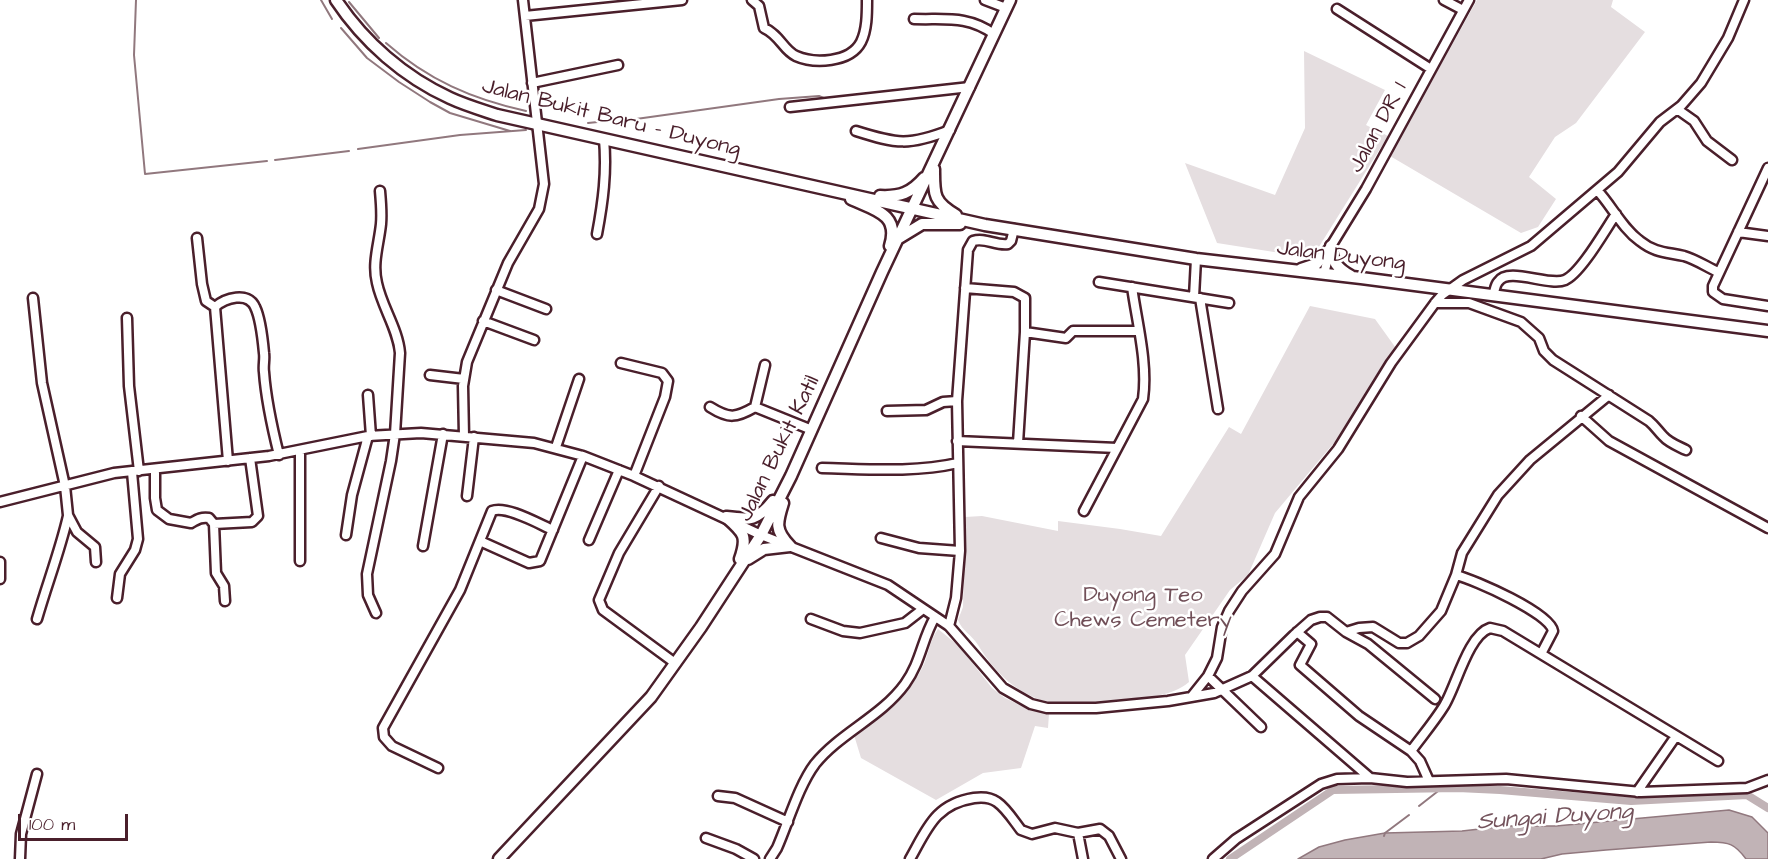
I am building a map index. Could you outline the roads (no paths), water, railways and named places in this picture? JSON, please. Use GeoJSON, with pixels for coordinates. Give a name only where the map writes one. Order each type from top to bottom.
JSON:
{"type":"FeatureCollection","features":[{"type":"Feature","properties":{"kind":"main road","name":"Jalan Bukit Baru - Duyong"},"geometry":{"type":"LineString","coordinates":[[336,0],[365,37],[402,70],[449,98],[497,116],[912,208]]}},
{"type":"Feature","properties":{"kind":"main road","name":"Jalan Bukit Katil"},"geometry":{"type":"LineString","coordinates":[[499,859],[651,697],[733,579],[760,534],[791,476],[882,273],[1008,4]]}},
{"type":"Feature","properties":{"kind":"main road"},"geometry":{"type":"LineString","coordinates":[[823,188],[899,196],[916,187],[934,165]]}},
{"type":"Feature","properties":{"kind":"main road"},"geometry":{"type":"LineString","coordinates":[[934,165],[936,198],[942,207],[964,220]]}},
{"type":"Feature","properties":{"kind":"main road"},"geometry":{"type":"LineString","coordinates":[[823,188],[882,213],[888,218],[892,225],[893,238],[882,273]]}},
{"type":"Feature","properties":{"kind":"main road","name":"Jalan Duyong"},"geometry":{"type":"LineString","coordinates":[[912,208],[985,225],[1196,259],[1449,289],[1768,331]]}},
{"type":"Feature","properties":{"kind":"main road"},"geometry":{"type":"LineString","coordinates":[[899,238],[922,225],[985,225]]}},
{"type":"Feature","properties":{"kind":"main road"},"geometry":{"type":"LineString","coordinates":[[1295,271],[1316,264],[1330,248]]}},
{"type":"Feature","properties":{"kind":"main road"},"geometry":{"type":"LineString","coordinates":[[1330,248],[1336,266],[1350,275],[1361,278]]}},
{"type":"Feature","properties":{"kind":"main road"},"geometry":{"type":"LineString","coordinates":[[726,517],[747,519],[764,513],[791,476]]}},
{"type":"Feature","properties":{"kind":"main road"},"geometry":{"type":"LineString","coordinates":[[790,546],[782,538],[778,520],[791,476]]}},
{"type":"Feature","properties":{"kind":"main road"},"geometry":{"type":"LineString","coordinates":[[726,517],[740,529],[745,544],[733,579]]}},
{"type":"Feature","properties":{"kind":"main road"},"geometry":{"type":"LineString","coordinates":[[742,564],[757,551],[771,547],[790,546]]}},
{"type":"Feature","properties":{"kind":"street"},"geometry":{"type":"LineString","coordinates":[[464,436],[464,379],[467,362],[508,263],[539,209],[542,196],[544,173],[523,0]]}},
{"type":"Feature","properties":{"kind":"street"},"geometry":{"type":"LineString","coordinates":[[525,16],[682,0]]}},
{"type":"Feature","properties":{"kind":"street"},"geometry":{"type":"LineString","coordinates":[[752,0],[759,6],[761,23],[764,28],[780,39],[787,50],[796,56],[824,61],[847,54],[861,42],[866,23],[867,0]]}},
{"type":"Feature","properties":{"kind":"street"},"geometry":{"type":"LineString","coordinates":[[986,0],[1008,4]]}},
{"type":"Feature","properties":{"kind":"street"},"geometry":{"type":"LineString","coordinates":[[1444,0],[1463,10]]}},
{"type":"Feature","properties":{"kind":"street","name":"Jalan DR 1"},"geometry":{"type":"LineString","coordinates":[[1324,274],[1330,248],[1366,189],[1469,0]]}},
{"type":"Feature","properties":{"kind":"street"},"geometry":{"type":"LineString","coordinates":[[1192,696],[1208,676],[1217,658],[1222,627],[1228,611],[1242,591],[1275,554],[1299,497],[1338,449],[1391,363],[1435,303],[1449,289],[1531,246],[1618,172],[1660,122],[1692,95],[1701,83],[1728,38],[1744,0]]}},
{"type":"Feature","properties":{"kind":"street"},"geometry":{"type":"LineString","coordinates":[[1337,9],[1431,69]]}},
{"type":"Feature","properties":{"kind":"street"},"geometry":{"type":"LineString","coordinates":[[914,19],[970,21],[980,24],[994,34]]}},
{"type":"Feature","properties":{"kind":"street"},"geometry":{"type":"LineString","coordinates":[[532,83],[618,65]]}},
{"type":"Feature","properties":{"kind":"street"},"geometry":{"type":"LineString","coordinates":[[790,107],[970,87]]}},
{"type":"Feature","properties":{"kind":"street"},"geometry":{"type":"LineString","coordinates":[[1677,109],[1695,121],[1707,141],[1732,160]]}},
{"type":"Feature","properties":{"kind":"street"},"geometry":{"type":"LineString","coordinates":[[856,131],[907,143],[927,139],[950,130]]}},
{"type":"Feature","properties":{"kind":"street"},"geometry":{"type":"LineString","coordinates":[[597,234],[604,197],[606,164],[604,139]]}},
{"type":"Feature","properties":{"kind":"street"},"geometry":{"type":"LineString","coordinates":[[1768,168],[1713,286],[1713,292],[1717,297],[1729,301],[1768,306]]}},
{"type":"Feature","properties":{"kind":"street"},"geometry":{"type":"LineString","coordinates":[[1597,190],[1637,240],[1649,248],[1665,254],[1688,257],[1718,272]]}},
{"type":"Feature","properties":{"kind":"street"},"geometry":{"type":"LineString","coordinates":[[376,613],[368,595],[367,574],[391,461],[400,353],[399,343],[384,307],[377,282],[376,258],[382,214],[380,191]]}},
{"type":"Feature","properties":{"kind":"street"},"geometry":{"type":"LineString","coordinates":[[1493,295],[1498,281],[1504,277],[1513,276],[1552,282],[1565,280],[1578,269],[1616,214]]}},
{"type":"Feature","properties":{"kind":"street"},"geometry":{"type":"LineString","coordinates":[[949,626],[956,598],[960,551],[957,401],[968,250],[973,241],[978,239],[1008,244],[1014,229]]}},
{"type":"Feature","properties":{"kind":"street"},"geometry":{"type":"LineString","coordinates":[[1738,232],[1768,236]]}},
{"type":"Feature","properties":{"kind":"street"},"geometry":{"type":"LineString","coordinates":[[197,238],[206,301],[215,307]]}},
{"type":"Feature","properties":{"kind":"street"},"geometry":{"type":"LineString","coordinates":[[1196,259],[1197,298],[1218,409]]}},
{"type":"Feature","properties":{"kind":"street"},"geometry":{"type":"LineString","coordinates":[[1099,282],[1229,303]]}},
{"type":"Feature","properties":{"kind":"street"},"geometry":{"type":"LineString","coordinates":[[1084,511],[1143,399],[1145,388],[1143,360],[1132,287]]}},
{"type":"Feature","properties":{"kind":"street"},"geometry":{"type":"LineString","coordinates":[[965,288],[1014,292],[1025,298],[1018,443]]}},
{"type":"Feature","properties":{"kind":"street"},"geometry":{"type":"LineString","coordinates":[[496,290],[546,309]]}},
{"type":"Feature","properties":{"kind":"street"},"geometry":{"type":"LineString","coordinates":[[215,307],[223,300],[235,297],[249,300],[255,307],[265,354],[263,366],[270,422],[279,454]]}},
{"type":"Feature","properties":{"kind":"street"},"geometry":{"type":"LineString","coordinates":[[33,298],[42,383],[65,486],[68,515],[59,555],[47,584],[37,619]]}},
{"type":"Feature","properties":{"kind":"street"},"geometry":{"type":"LineString","coordinates":[[1435,303],[1469,303],[1521,322],[1539,338],[1544,351],[1553,360],[1658,428],[1661,435],[1669,442],[1686,450]]}},
{"type":"Feature","properties":{"kind":"street"},"geometry":{"type":"LineString","coordinates":[[215,307],[228,461]]}},
{"type":"Feature","properties":{"kind":"street"},"geometry":{"type":"LineString","coordinates":[[117,598],[120,574],[135,550],[138,539],[127,318]]}},
{"type":"Feature","properties":{"kind":"street"},"geometry":{"type":"LineString","coordinates":[[483,321],[534,340]]}},
{"type":"Feature","properties":{"kind":"street"},"geometry":{"type":"LineString","coordinates":[[1025,332],[1066,338],[1072,331],[1138,331]]}},
{"type":"Feature","properties":{"kind":"street"},"geometry":{"type":"LineString","coordinates":[[621,363],[662,373],[668,381],[665,397],[634,476]]}},
{"type":"Feature","properties":{"kind":"street"},"geometry":{"type":"LineString","coordinates":[[710,407],[731,417],[741,415],[755,407],[765,365]]}},
{"type":"Feature","properties":{"kind":"street"},"geometry":{"type":"LineString","coordinates":[[430,375],[464,379]]}},
{"type":"Feature","properties":{"kind":"street"},"geometry":{"type":"LineString","coordinates":[[556,447],[579,379]]}},
{"type":"Feature","properties":{"kind":"street"},"geometry":{"type":"LineString","coordinates":[[346,535],[352,495],[370,436],[368,395]]}},
{"type":"Feature","properties":{"kind":"street"},"geometry":{"type":"LineString","coordinates":[[1346,632],[1373,627],[1399,643],[1407,644],[1412,641],[1441,611],[1456,575],[1462,553],[1498,495],[1530,460],[1609,395]]}},
{"type":"Feature","properties":{"kind":"street"},"geometry":{"type":"LineString","coordinates":[[887,411],[926,410],[943,402],[957,401]]}},
{"type":"Feature","properties":{"kind":"street"},"geometry":{"type":"LineString","coordinates":[[755,407],[812,430]]}},
{"type":"Feature","properties":{"kind":"street"},"geometry":{"type":"LineString","coordinates":[[1581,416],[1609,441],[1768,528]]}},
{"type":"Feature","properties":{"kind":"street"},"geometry":{"type":"LineString","coordinates":[[423,546],[443,434]]}},
{"type":"Feature","properties":{"kind":"street"},"geometry":{"type":"LineString","coordinates":[[0,502],[114,474],[279,454],[370,436],[443,434],[507,439],[556,447],[583,456],[659,486],[760,534],[888,585],[949,626],[1003,688],[1031,704],[1054,708],[1096,708],[1168,701],[1214,693],[1252,676],[1297,632],[1311,620],[1320,617],[1327,617],[1346,632],[1368,644],[1435,699]]}},
{"type":"Feature","properties":{"kind":"street"},"geometry":{"type":"LineString","coordinates":[[467,496],[474,437]]}},
{"type":"Feature","properties":{"kind":"street"},"geometry":{"type":"LineString","coordinates":[[957,441],[1117,448]]}},
{"type":"Feature","properties":{"kind":"street"},"geometry":{"type":"LineString","coordinates":[[300,450],[300,561]]}},
{"type":"Feature","properties":{"kind":"street"},"geometry":{"type":"LineString","coordinates":[[480,541],[529,563],[536,563],[542,558],[583,456]]}},
{"type":"Feature","properties":{"kind":"street"},"geometry":{"type":"LineString","coordinates":[[214,524],[256,520],[258,516],[250,458]]}},
{"type":"Feature","properties":{"kind":"street"},"geometry":{"type":"LineString","coordinates":[[822,468],[894,470],[958,463]]}},
{"type":"Feature","properties":{"kind":"street"},"geometry":{"type":"LineString","coordinates":[[155,469],[157,510],[170,519],[192,523],[201,517],[206,517],[214,524],[216,573],[224,586],[225,601]]}},
{"type":"Feature","properties":{"kind":"street"},"geometry":{"type":"LineString","coordinates":[[589,540],[619,470]]}},
{"type":"Feature","properties":{"kind":"street"},"geometry":{"type":"LineString","coordinates":[[659,486],[620,553],[601,596],[600,606],[675,663]]}},
{"type":"Feature","properties":{"kind":"street"},"geometry":{"type":"LineString","coordinates":[[438,768],[393,746],[384,737],[384,728],[460,590],[489,514],[496,509],[509,511],[553,530]]}},
{"type":"Feature","properties":{"kind":"street"},"geometry":{"type":"LineString","coordinates":[[68,515],[77,532],[95,547],[96,561]]}},
{"type":"Feature","properties":{"kind":"street"},"geometry":{"type":"LineString","coordinates":[[881,538],[919,548],[960,551]]}},
{"type":"Feature","properties":{"kind":"street"},"geometry":{"type":"LineString","coordinates":[[0,562],[0,579]]}},
{"type":"Feature","properties":{"kind":"street"},"geometry":{"type":"LineString","coordinates":[[1456,575],[1483,584],[1531,610],[1552,625],[1553,631],[1541,654]]}},
{"type":"Feature","properties":{"kind":"street"},"geometry":{"type":"LineString","coordinates":[[811,619],[843,631],[860,633],[905,623],[923,609]]}},
{"type":"Feature","properties":{"kind":"street"},"geometry":{"type":"LineString","coordinates":[[771,859],[803,784],[816,763],[885,706],[904,686],[918,665],[927,634],[935,617]]}},
{"type":"Feature","properties":{"kind":"street"},"geometry":{"type":"LineString","coordinates":[[1411,751],[1443,708],[1466,657],[1481,632],[1485,629],[1498,629],[1718,761]]}},
{"type":"Feature","properties":{"kind":"street"},"geometry":{"type":"LineString","coordinates":[[1297,632],[1311,644],[1300,665],[1359,716],[1411,751],[1420,761],[1429,781]]}},
{"type":"Feature","properties":{"kind":"street"},"geometry":{"type":"LineString","coordinates":[[1208,676],[1261,727]]}},
{"type":"Feature","properties":{"kind":"street"},"geometry":{"type":"LineString","coordinates":[[1252,676],[1370,778]]}},
{"type":"Feature","properties":{"kind":"street"},"geometry":{"type":"LineString","coordinates":[[1637,792],[1676,736]]}},
{"type":"Feature","properties":{"kind":"street"},"geometry":{"type":"LineString","coordinates":[[20,859],[21,834],[37,774]]}},
{"type":"Feature","properties":{"kind":"street"},"geometry":{"type":"LineString","coordinates":[[1213,859],[1236,839],[1321,784],[1337,779],[1370,778],[1407,782],[1506,779],[1637,792],[1747,789],[1768,780]]}},
{"type":"Feature","properties":{"kind":"street"},"geometry":{"type":"LineString","coordinates":[[718,795],[735,798],[788,822]]}},
{"type":"Feature","properties":{"kind":"street"},"geometry":{"type":"LineString","coordinates":[[910,859],[928,825],[944,809],[962,801],[980,797],[997,801],[1026,833],[1032,834],[1055,828],[1078,833],[1095,829],[1105,832],[1121,859]]}},
{"type":"Feature","properties":{"kind":"street"},"geometry":{"type":"LineString","coordinates":[[1078,833],[1083,859]]}},
{"type":"Feature","properties":{"kind":"street"},"geometry":{"type":"LineString","coordinates":[[706,838],[729,846],[754,859]]}},
{"type":"Feature","properties":{"kind":"waterway"},"geometry":{"type":"LineString","coordinates":[[136,0],[134,55],[145,174],[267,161]]}},
{"type":"Feature","properties":{"kind":"waterway"},"geometry":{"type":"LineString","coordinates":[[321,0],[332,19]]}},
{"type":"Feature","properties":{"kind":"waterway"},"geometry":{"type":"LineString","coordinates":[[349,2],[379,38]]}},
{"type":"Feature","properties":{"kind":"waterway"},"geometry":{"type":"LineString","coordinates":[[341,28],[367,58],[430,102],[450,113],[510,131]]}},
{"type":"Feature","properties":{"kind":"waterway"},"geometry":{"type":"LineString","coordinates":[[386,43],[418,68],[451,86],[487,101],[526,111]]}},
{"type":"Feature","properties":{"kind":"waterway"},"geometry":{"type":"LineString","coordinates":[[874,94],[934,87]]}},
{"type":"Feature","properties":{"kind":"waterway"},"geometry":{"type":"LineString","coordinates":[[636,119],[779,99],[819,96],[826,99]]}},
{"type":"Feature","properties":{"kind":"waterway"},"geometry":{"type":"LineString","coordinates":[[588,123],[627,119]]}},
{"type":"Feature","properties":{"kind":"waterway"},"geometry":{"type":"LineString","coordinates":[[358,149],[460,135],[526,130]]}},
{"type":"Feature","properties":{"kind":"waterway"},"geometry":{"type":"LineString","coordinates":[[275,160],[349,151]]}},
{"type":"Feature","properties":{"kind":"waterway"},"geometry":{"type":"LineString","coordinates":[[1419,806],[1442,788]]}},
{"type":"Feature","properties":{"kind":"waterway","name":"Sungai Duyong"},"geometry":{"type":"LineString","coordinates":[[1230,859],[1333,790],[1458,788],[1631,801],[1747,795],[1768,808]]}},
{"type":"Feature","properties":{"kind":"waterway"},"geometry":{"type":"LineString","coordinates":[[1384,836],[1409,815]]}},
{"type":"Feature","properties":{"kind":"park label","name":"Duyong Teo Chews Cemetery"},"geometry":{"type":"Point","coordinates":[1143,608]}}]}
